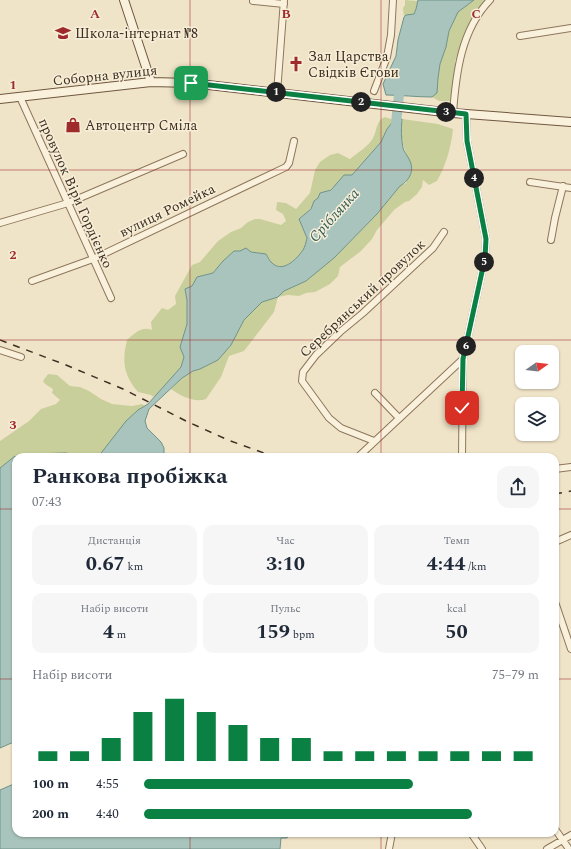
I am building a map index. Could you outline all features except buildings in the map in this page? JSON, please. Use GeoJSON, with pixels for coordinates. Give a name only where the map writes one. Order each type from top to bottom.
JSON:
{"type":"FeatureCollection","features":[{"type":"Feature","properties":{"kind":"main road"},"geometry":{"type":"LineString","coordinates":[[124,0],[151,82]]}},
{"type":"Feature","properties":{"kind":"main road","name":"Соборна вулиця"},"geometry":{"type":"LineString","coordinates":[[0,99],[151,82],[191,83],[453,113],[571,122]]}},
{"type":"Feature","properties":{"kind":"street"},"geometry":{"type":"LineString","coordinates":[[374,91],[387,57],[391,35],[393,0]]}},
{"type":"Feature","properties":{"kind":"street"},"geometry":{"type":"LineString","coordinates":[[453,113],[459,59],[468,33],[480,10],[490,0]]}},
{"type":"Feature","properties":{"kind":"street"},"geometry":{"type":"LineString","coordinates":[[253,1],[284,2],[277,93]]}},
{"type":"Feature","properties":{"kind":"street"},"geometry":{"type":"LineString","coordinates":[[520,36],[571,28]]}},
{"type":"Feature","properties":{"kind":"street","name":"провулок Віри Гордієнко"},"geometry":{"type":"LineString","coordinates":[[20,97],[111,298]]}},
{"type":"Feature","properties":{"kind":"street"},"geometry":{"type":"LineString","coordinates":[[462,453],[463,359],[485,258],[486,239],[467,141],[466,114]]}},
{"type":"Feature","properties":{"kind":"street","name":"вулиця Ромейка"},"geometry":{"type":"LineString","coordinates":[[32,281],[93,259],[286,167],[289,163],[294,141]]}},
{"type":"Feature","properties":{"kind":"street"},"geometry":{"type":"LineString","coordinates":[[0,222],[68,203],[183,154]]}},
{"type":"Feature","properties":{"kind":"street"},"geometry":{"type":"LineString","coordinates":[[530,182],[571,188]]}},
{"type":"Feature","properties":{"kind":"street"},"geometry":{"type":"LineString","coordinates":[[551,240],[563,186]]}},
{"type":"Feature","properties":{"kind":"street","name":"Серебрянський провулок"},"geometry":{"type":"LineString","coordinates":[[374,441],[341,428],[329,418],[302,381],[302,372],[316,355],[340,332],[363,313],[433,248],[444,232]]}},
{"type":"Feature","properties":{"kind":"street"},"geometry":{"type":"LineString","coordinates":[[0,350],[21,357]]}},
{"type":"Feature","properties":{"kind":"street"},"geometry":{"type":"LineString","coordinates":[[362,453],[463,359]]}},
{"type":"Feature","properties":{"kind":"street"},"geometry":{"type":"LineString","coordinates":[[375,394],[399,418]]}},
{"type":"Feature","properties":{"kind":"street"},"geometry":{"type":"LineString","coordinates":[[559,468],[571,467]]}},
{"type":"Feature","properties":{"kind":"street"},"geometry":{"type":"LineString","coordinates":[[559,540],[571,535]]}},
{"type":"Feature","properties":{"kind":"street"},"geometry":{"type":"LineString","coordinates":[[559,614],[571,649]]}},
{"type":"Feature","properties":{"kind":"street"},"geometry":{"type":"LineString","coordinates":[[547,849],[571,834]]}},
{"type":"Feature","properties":{"kind":"street"},"geometry":{"type":"LineString","coordinates":[[559,835],[569,849]]}},
{"type":"Feature","properties":{"kind":"street"},"geometry":{"type":"LineString","coordinates":[[389,849],[391,837]]}},
{"type":"Feature","properties":{"kind":"street"},"geometry":{"type":"LineString","coordinates":[[473,837],[482,849]]}},
{"type":"Feature","properties":{"kind":"green space"},"geometry":{"type":"Polygon","coordinates":[[[405,0],[418,1],[414,14],[406,15],[404,17],[403,8],[405,5],[405,0]]]}},
{"type":"Feature","properties":{"kind":"green space"},"geometry":{"type":"Polygon","coordinates":[[[474,0],[488,0],[475,14],[465,34],[455,61],[455,75],[450,101],[439,101],[432,97],[437,93],[440,64],[449,31],[458,12],[474,0]]]}},
{"type":"Feature","properties":{"kind":"green space"},"geometry":{"type":"Polygon","coordinates":[[[385,117],[394,120],[387,129],[381,142],[352,175],[342,178],[336,185],[316,200],[310,209],[299,219],[307,238],[303,250],[297,258],[280,267],[271,262],[266,254],[234,251],[213,273],[197,277],[192,286],[185,289],[187,300],[187,324],[180,347],[184,357],[181,367],[166,386],[153,397],[151,395],[138,392],[129,379],[125,367],[124,354],[127,340],[142,330],[152,330],[151,322],[162,308],[168,310],[176,304],[175,296],[192,265],[200,262],[218,241],[231,232],[241,228],[248,222],[255,219],[260,219],[281,225],[286,221],[283,214],[276,210],[277,202],[286,203],[296,209],[310,193],[315,170],[320,162],[330,155],[338,153],[350,159],[371,141],[378,123],[385,117]]]}},
{"type":"Feature","properties":{"kind":"green space"},"geometry":{"type":"Polygon","coordinates":[[[402,119],[438,124],[453,129],[448,156],[437,181],[429,185],[423,180],[422,187],[417,194],[394,210],[361,251],[340,267],[338,276],[330,284],[315,292],[306,293],[299,296],[288,295],[278,297],[284,291],[306,281],[334,258],[377,214],[400,186],[406,183],[410,161],[402,141],[402,119]]]}},
{"type":"Feature","properties":{"kind":"green space"},"geometry":{"type":"Polygon","coordinates":[[[278,297],[274,312],[244,351],[229,356],[221,377],[206,399],[197,400],[188,398],[171,389],[182,378],[193,371],[218,360],[231,345],[244,320],[262,302],[278,297]]]}},
{"type":"Feature","properties":{"kind":"green space"},"geometry":{"type":"Polygon","coordinates":[[[48,374],[57,375],[70,386],[80,387],[112,404],[132,406],[142,404],[145,406],[125,423],[101,453],[12,453],[12,458],[0,468],[0,441],[29,421],[41,409],[56,404],[60,400],[52,393],[53,389],[43,381],[48,374]]]}},
{"type":"Feature","properties":{"kind":"water"},"geometry":{"type":"Polygon","coordinates":[[[418,0],[474,0],[458,12],[449,31],[446,47],[440,64],[437,93],[432,97],[386,95],[383,84],[396,56],[398,40],[404,17],[406,15],[414,14],[418,0]]]}},
{"type":"Feature","properties":{"kind":"water"},"geometry":{"type":"Polygon","coordinates":[[[402,119],[401,134],[403,148],[412,167],[409,178],[404,184],[400,186],[377,214],[334,258],[306,281],[284,291],[278,297],[262,302],[244,320],[231,345],[218,360],[193,371],[182,378],[149,409],[145,421],[147,428],[161,442],[164,448],[164,453],[101,453],[126,421],[138,410],[148,404],[181,367],[184,357],[180,347],[187,324],[187,300],[185,289],[192,286],[197,277],[213,273],[234,251],[240,251],[246,248],[251,252],[266,254],[271,262],[280,267],[297,258],[305,246],[307,238],[299,219],[311,209],[314,201],[318,198],[320,193],[331,190],[344,175],[352,175],[381,142],[387,129],[394,120],[402,119]]]}},
{"type":"Feature","properties":{"kind":"water"},"geometry":{"type":"Polygon","coordinates":[[[12,458],[12,743],[0,748],[0,468],[12,458]]]}},
{"type":"Feature","properties":{"kind":"water"},"geometry":{"type":"Polygon","coordinates":[[[12,785],[12,837],[288,837],[281,838],[280,849],[0,849],[0,790],[12,785]]]}},
{"type":"Feature","properties":{"kind":"waterway","name":"Сріблянка"},"geometry":{"type":"LineString","coordinates":[[395,132],[399,95],[403,83]]}},
{"type":"Feature","properties":{"kind":"railway"},"geometry":{"type":"LineString","coordinates":[[0,340],[66,365],[123,389],[186,421],[228,440],[264,453]]}},
{"type":"Feature","properties":{"kind":"railway"},"geometry":{"type":"LineString","coordinates":[[559,493],[571,491]]}},
{"type":"Feature","properties":{"kind":"place","name":"Школа-інтернат №8"},"geometry":{"type":"Point","coordinates":[63,33]}},
{"type":"Feature","properties":{"kind":"place","name":"Зал Царства Свідків Єгови"},"geometry":{"type":"Point","coordinates":[296,64]}},
{"type":"Feature","properties":{"kind":"place","name":"Автоцентр Сміла"},"geometry":{"type":"Point","coordinates":[73,125]}},
{"type":"Feature","properties":{"kind":"route"},"geometry":{"type":"LineString","coordinates":[[191,83],[466,114],[467,141],[486,239],[485,258],[463,359],[462,408]]}}]}
